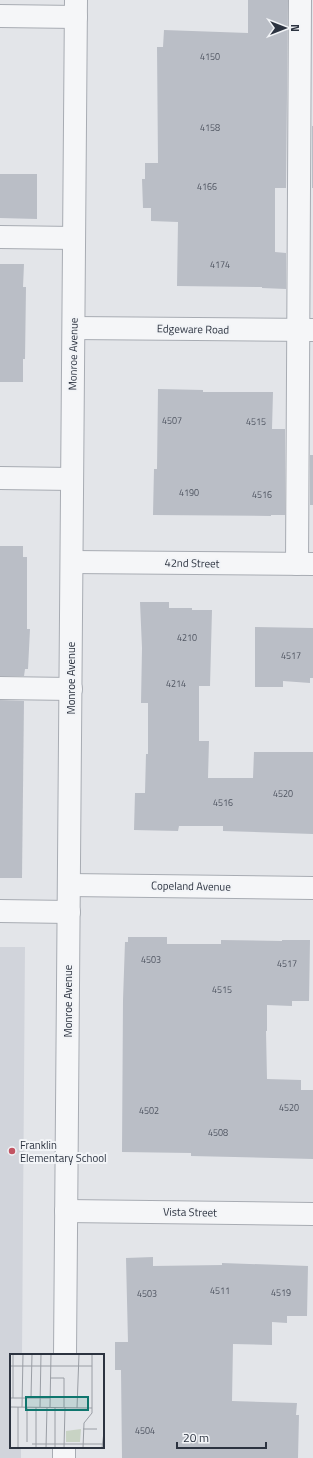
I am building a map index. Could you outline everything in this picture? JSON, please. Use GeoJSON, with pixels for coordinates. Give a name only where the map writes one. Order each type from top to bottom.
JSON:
{"type":"FeatureCollection","features":[{"type":"Feature","properties":{"kind":"street"},"geometry":{"type":"LineString","coordinates":[[300,0],[306,117],[305,564]]}},
{"type":"Feature","properties":{"kind":"street"},"geometry":{"type":"LineString","coordinates":[[0,16],[76,8]]}},
{"type":"Feature","properties":{"kind":"street","name":"Monroe Avenue"},"geometry":{"type":"LineString","coordinates":[[65,1354],[76,8]]}},
{"type":"Feature","properties":{"kind":"street"},"geometry":{"type":"LineString","coordinates":[[0,237],[74,238]]}},
{"type":"Feature","properties":{"kind":"street","name":"Edgeware Road"},"geometry":{"type":"LineString","coordinates":[[74,328],[305,330]]}},
{"type":"Feature","properties":{"kind":"street"},"geometry":{"type":"LineString","coordinates":[[0,478],[72,479]]}},
{"type":"Feature","properties":{"kind":"street","name":"42nd Street"},"geometry":{"type":"LineString","coordinates":[[72,562],[305,564]]}},
{"type":"Feature","properties":{"kind":"street"},"geometry":{"type":"LineString","coordinates":[[0,688],[71,688]]}},
{"type":"Feature","properties":{"kind":"street","name":"Copeland Avenue"},"geometry":{"type":"LineString","coordinates":[[69,885],[313,888]]}},
{"type":"Feature","properties":{"kind":"street"},"geometry":{"type":"LineString","coordinates":[[0,911],[69,912]]}},
{"type":"Feature","properties":{"kind":"street","name":"Vista Street"},"geometry":{"type":"LineString","coordinates":[[66,1211],[313,1214]]}},
{"type":"Feature","properties":{"kind":"shaded area","name":"Franklin Elementary School"},"geometry":{"type":"Polygon","coordinates":[[[0,947],[25,947],[22,1354],[10,1354],[10,1448],[21,1448],[21,1458],[0,1458],[0,947]]]}},
{"type":"Feature","properties":{"kind":"building"},"geometry":{"type":"Polygon","coordinates":[[[248,0],[288,0],[286,188],[275,188],[275,252],[286,253],[286,289],[262,287],[177,286],[178,222],[151,221],[151,208],[143,208],[142,179],[145,179],[145,163],[158,163],[157,47],[163,47],[164,30],[248,33],[248,0]]]}},
{"type":"Feature","properties":{"kind":"building"},"geometry":{"type":"Polygon","coordinates":[[[313,126],[313,188],[312,188],[313,126]]]}},
{"type":"Feature","properties":{"kind":"building"},"geometry":{"type":"Polygon","coordinates":[[[0,174],[37,174],[37,219],[0,218],[0,174]]]}},
{"type":"Feature","properties":{"kind":"building"},"geometry":{"type":"Polygon","coordinates":[[[0,264],[24,264],[23,287],[26,287],[25,359],[23,359],[23,382],[0,382],[0,264]]]}},
{"type":"Feature","properties":{"kind":"building"},"geometry":{"type":"Polygon","coordinates":[[[158,389],[203,390],[203,392],[273,392],[272,429],[285,429],[285,515],[153,515],[154,469],[157,469],[158,389]]]}},
{"type":"Feature","properties":{"kind":"building"},"geometry":{"type":"Polygon","coordinates":[[[310,455],[313,455],[313,505],[310,505],[310,455]]]}},
{"type":"Feature","properties":{"kind":"building"},"geometry":{"type":"Polygon","coordinates":[[[0,546],[23,546],[23,557],[27,557],[27,629],[30,629],[28,669],[25,669],[24,676],[0,676],[0,546]]]}},
{"type":"Feature","properties":{"kind":"building"},"geometry":{"type":"Polygon","coordinates":[[[140,602],[169,602],[169,608],[212,610],[210,686],[199,686],[199,741],[209,741],[208,778],[253,778],[254,752],[313,752],[313,834],[223,831],[223,826],[179,826],[178,831],[134,830],[135,793],[145,793],[146,754],[148,754],[148,703],[141,703],[142,648],[140,602]]]}},
{"type":"Feature","properties":{"kind":"building"},"geometry":{"type":"Polygon","coordinates":[[[255,627],[313,628],[313,678],[310,678],[310,683],[283,681],[283,687],[255,687],[255,627]]]}},
{"type":"Feature","properties":{"kind":"building"},"geometry":{"type":"Polygon","coordinates":[[[0,700],[24,701],[22,878],[0,878],[0,700]]]}},
{"type":"Feature","properties":{"kind":"building"},"geometry":{"type":"Polygon","coordinates":[[[128,937],[167,937],[167,944],[221,944],[221,940],[310,940],[309,1001],[292,1001],[292,1006],[267,1005],[266,1031],[267,1079],[301,1080],[301,1090],[313,1090],[313,1159],[191,1156],[191,1153],[122,1152],[123,1000],[125,942],[128,942],[128,937]]]}},
{"type":"Feature","properties":{"kind":"building"},"geometry":{"type":"Polygon","coordinates":[[[153,1257],[153,1266],[222,1265],[222,1263],[308,1266],[307,1316],[287,1316],[287,1323],[272,1322],[272,1345],[233,1344],[232,1401],[297,1403],[296,1415],[299,1415],[298,1458],[122,1458],[121,1370],[115,1370],[115,1342],[128,1342],[126,1258],[153,1257]]]}},
{"type":"Feature","properties":{"kind":"place","name":"Franklin Elementary School"},"geometry":{"type":"Point","coordinates":[12,1151]}}]}
